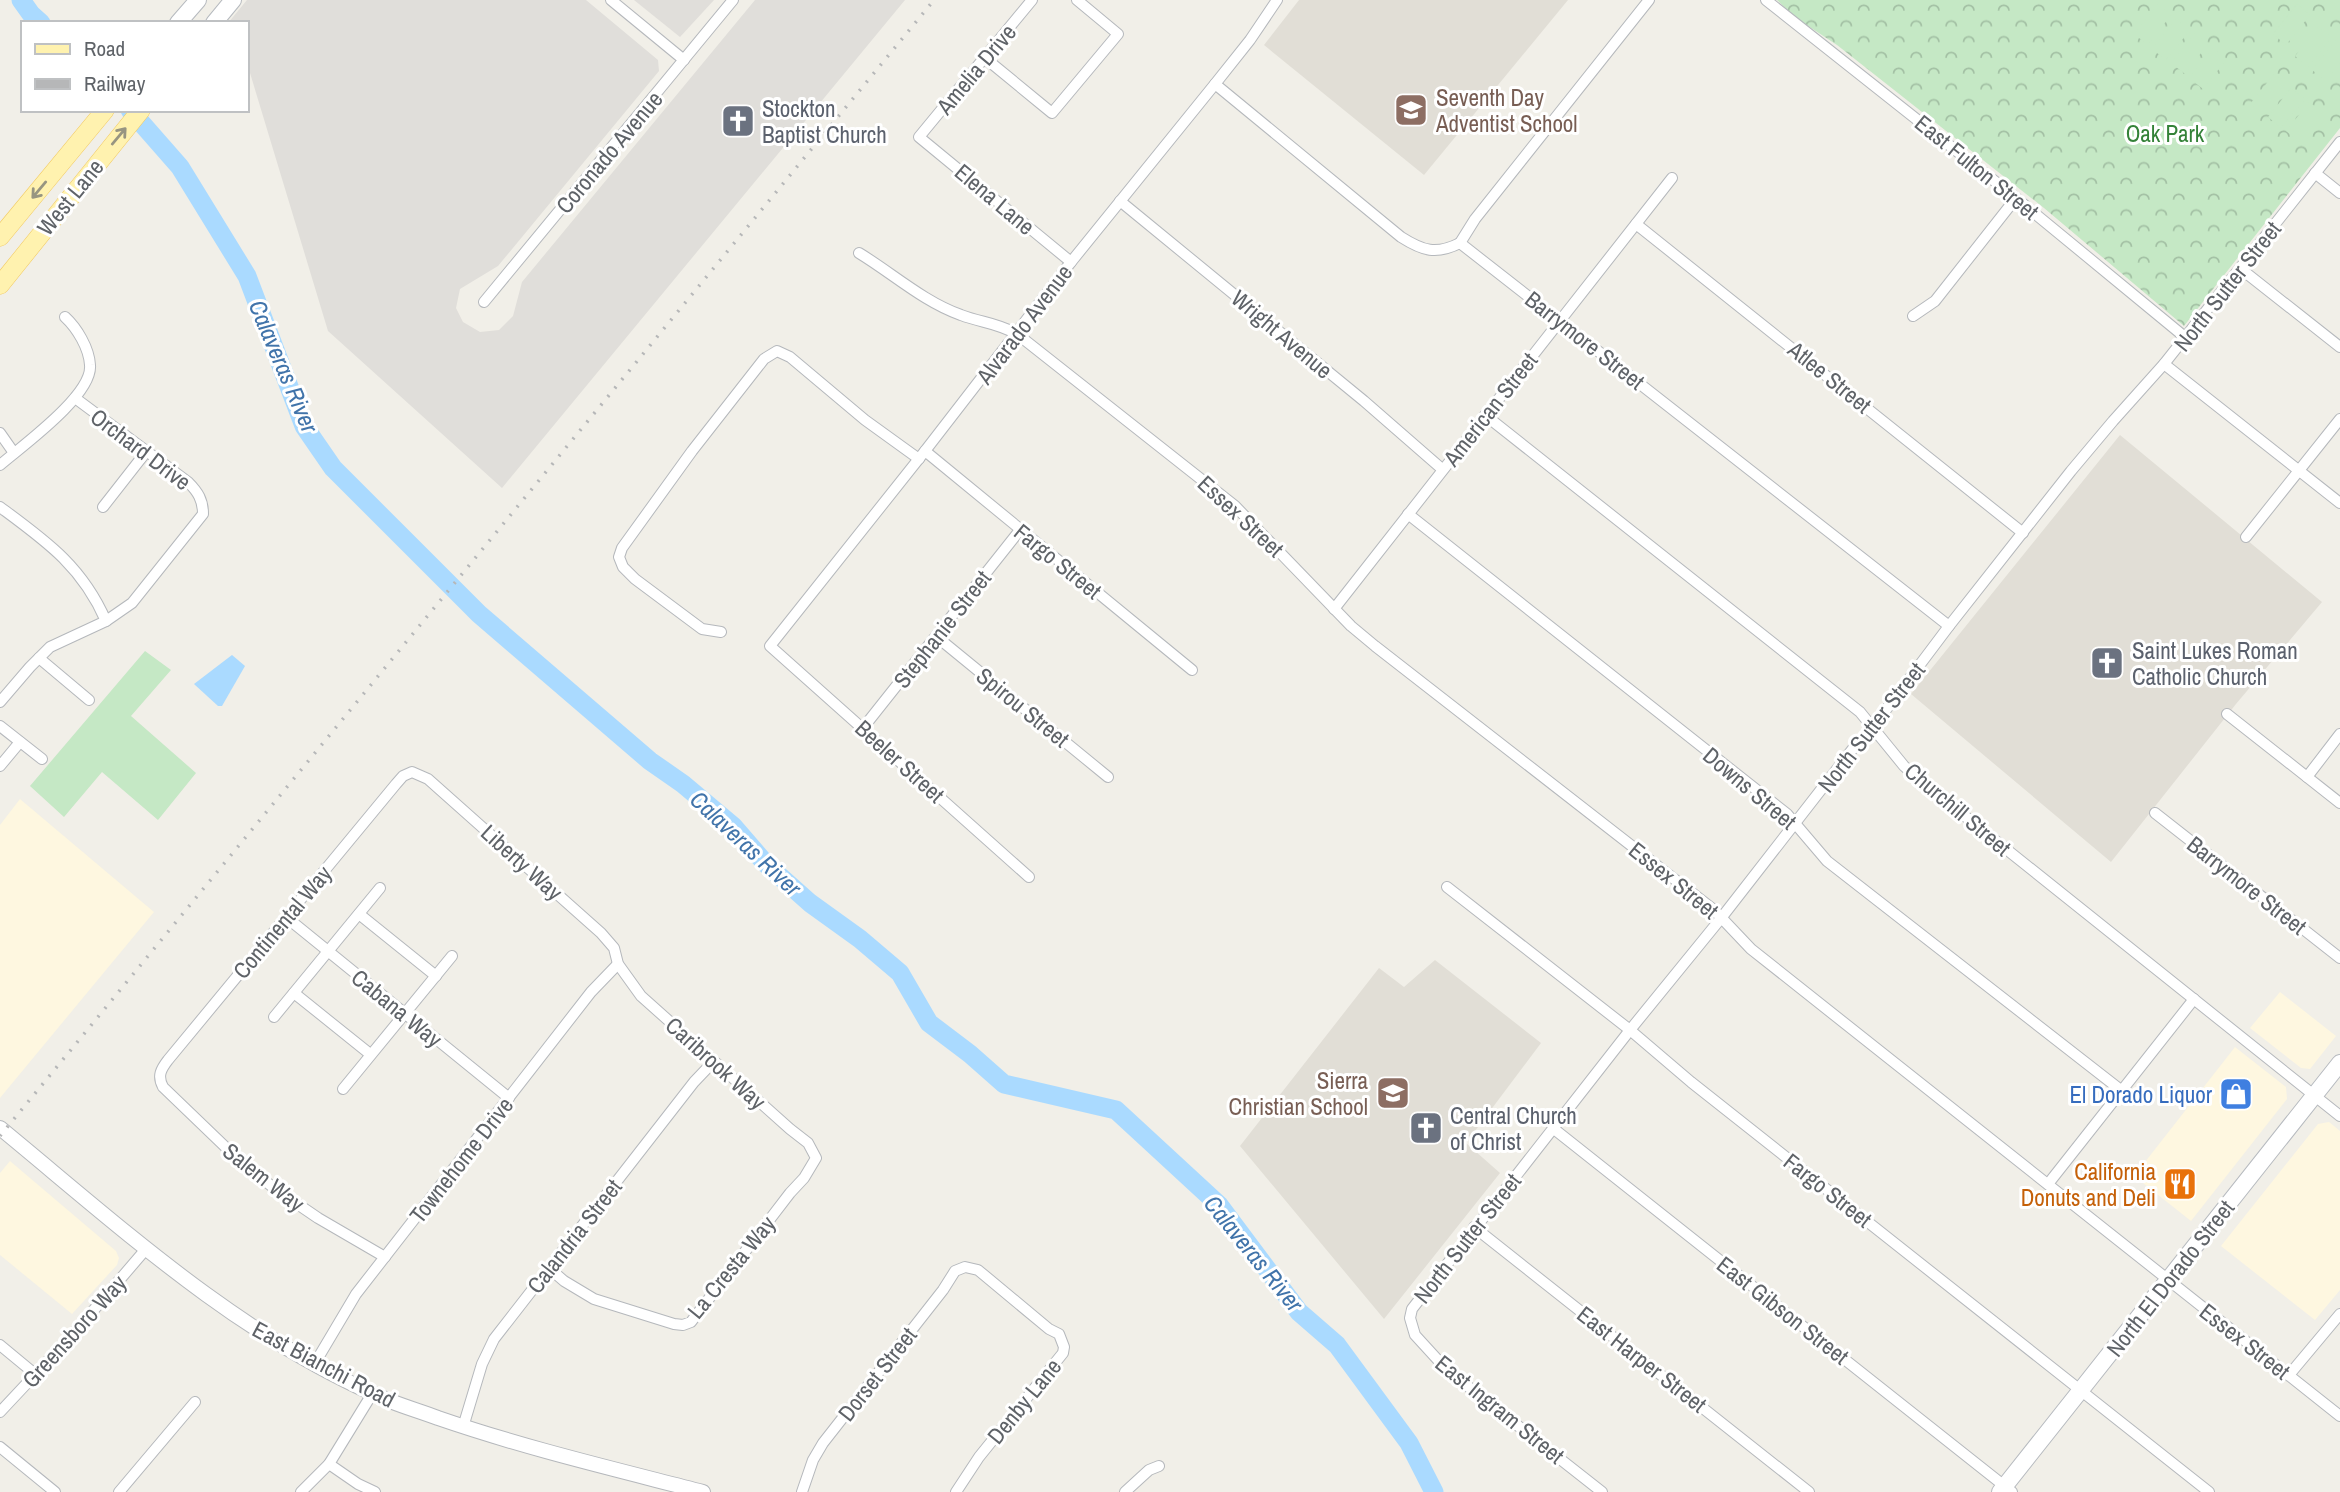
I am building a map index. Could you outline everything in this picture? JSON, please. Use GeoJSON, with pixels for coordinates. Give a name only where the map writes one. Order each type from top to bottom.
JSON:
{"type":"FeatureCollection","features":[{"type":"Feature","properties":{"kind":"main road"},"geometry":{"type":"LineString","coordinates":[[180,21],[198,0]]}},
{"type":"Feature","properties":{"kind":"main road"},"geometry":{"type":"LineString","coordinates":[[216,21],[233,0]]}},
{"type":"Feature","properties":{"kind":"main road","name":"West Lane"},"geometry":{"type":"LineString","coordinates":[[0,237],[103,112]]}},
{"type":"Feature","properties":{"kind":"main road","name":"West Lane"},"geometry":{"type":"LineString","coordinates":[[0,285],[139,112]]}},
{"type":"Feature","properties":{"kind":"main road","name":"North El Dorado Street"},"geometry":{"type":"LineString","coordinates":[[2006,1490],[2340,1063]]}},
{"type":"Feature","properties":{"kind":"street"},"geometry":{"type":"LineString","coordinates":[[611,0],[684,60]]}},
{"type":"Feature","properties":{"kind":"street","name":"Coronado Avenue"},"geometry":{"type":"LineString","coordinates":[[484,302],[733,0]]}},
{"type":"Feature","properties":{"kind":"street","name":"Amelia Drive"},"geometry":{"type":"LineString","coordinates":[[919,137],[1032,0]]}},
{"type":"Feature","properties":{"kind":"street"},"geometry":{"type":"LineString","coordinates":[[985,58],[1052,113],[1118,34],[1077,0]]}},
{"type":"Feature","properties":{"kind":"street","name":"Alvarado Avenue"},"geometry":{"type":"LineString","coordinates":[[770,646],[1071,262],[1250,40],[1277,0]]}},
{"type":"Feature","properties":{"kind":"street"},"geometry":{"type":"LineString","coordinates":[[1215,84],[1401,237],[1412,244],[1434,250],[1447,250],[1460,243],[1475,219],[1649,0]]}},
{"type":"Feature","properties":{"kind":"street","name":"East Fulton Street"},"geometry":{"type":"LineString","coordinates":[[1766,0],[2016,198],[2186,338]]}},
{"type":"Feature","properties":{"kind":"street","name":"Elena Lane"},"geometry":{"type":"LineString","coordinates":[[919,137],[1071,262]]}},
{"type":"Feature","properties":{"kind":"street","name":"North Sutter Street"},"geometry":{"type":"LineString","coordinates":[[1410,1318],[1416,1301],[1855,746],[1873,727],[1949,626],[2113,421],[2165,364],[2340,142]]}},
{"type":"Feature","properties":{"kind":"street"},"geometry":{"type":"LineString","coordinates":[[2315,173],[2340,193]]}},
{"type":"Feature","properties":{"kind":"street","name":"American Street"},"geometry":{"type":"LineString","coordinates":[[1334,609],[1672,178]]}},
{"type":"Feature","properties":{"kind":"street"},"geometry":{"type":"LineString","coordinates":[[1913,316],[1935,301],[2016,198]]}},
{"type":"Feature","properties":{"kind":"street","name":"Wright Avenue"},"geometry":{"type":"LineString","coordinates":[[1120,201],[1364,401],[1442,469]]}},
{"type":"Feature","properties":{"kind":"street","name":"Atlee Street"},"geometry":{"type":"LineString","coordinates":[[1636,224],[2023,533]]}},
{"type":"Feature","properties":{"kind":"street","name":"Barrymore Street"},"geometry":{"type":"LineString","coordinates":[[1460,243],[1949,626]]}},
{"type":"Feature","properties":{"kind":"street","name":"Essex Street"},"geometry":{"type":"LineString","coordinates":[[859,253],[910,287],[960,315],[999,324],[1017,334],[1235,506],[1334,609],[1375,646],[1722,917],[1751,949],[2340,1416]]}},
{"type":"Feature","properties":{"kind":"street"},"geometry":{"type":"LineString","coordinates":[[2241,269],[2340,347]]}},
{"type":"Feature","properties":{"kind":"street"},"geometry":{"type":"LineString","coordinates":[[0,465],[75,398],[89,374],[90,365],[78,333],[65,317]]}},
{"type":"Feature","properties":{"kind":"street","name":"Fargo Street"},"geometry":{"type":"LineString","coordinates":[[721,632],[702,629],[635,579],[623,567],[619,557],[622,548],[691,451],[764,359],[777,351],[790,357],[865,420],[922,455],[1020,530],[1192,670]]}},
{"type":"Feature","properties":{"kind":"street"},"geometry":{"type":"LineString","coordinates":[[2165,364],[2340,503]]}},
{"type":"Feature","properties":{"kind":"street","name":"Orchard Drive"},"geometry":{"type":"LineString","coordinates":[[75,398],[188,482],[198,492],[203,504],[203,514],[198,523],[132,603],[106,621]]}},
{"type":"Feature","properties":{"kind":"street","name":"Churchill Street"},"geometry":{"type":"LineString","coordinates":[[1485,415],[1860,712],[1904,766],[1921,781],[2340,1116]]}},
{"type":"Feature","properties":{"kind":"street"},"geometry":{"type":"LineString","coordinates":[[2246,537],[2340,419]]}},
{"type":"Feature","properties":{"kind":"street"},"geometry":{"type":"LineString","coordinates":[[0,433],[14,453]]}},
{"type":"Feature","properties":{"kind":"street"},"geometry":{"type":"LineString","coordinates":[[103,507],[146,452]]}},
{"type":"Feature","properties":{"kind":"street"},"geometry":{"type":"LineString","coordinates":[[0,508],[61,554],[80,576],[106,621],[65,638],[39,658],[0,702]]}},
{"type":"Feature","properties":{"kind":"street","name":"Downs Street"},"geometry":{"type":"LineString","coordinates":[[1408,514],[1787,814],[1827,861],[2122,1091]]}},
{"type":"Feature","properties":{"kind":"street","name":"Stephanie Street"},"geometry":{"type":"LineString","coordinates":[[863,728],[1020,530]]}},
{"type":"Feature","properties":{"kind":"street","name":"Spirou Street"},"geometry":{"type":"LineString","coordinates":[[937,637],[1108,777]]}},
{"type":"Feature","properties":{"kind":"street","name":"Beeler Street"},"geometry":{"type":"LineString","coordinates":[[770,646],[1029,877]]}},
{"type":"Feature","properties":{"kind":"street"},"geometry":{"type":"LineString","coordinates":[[39,658],[89,700]]}},
{"type":"Feature","properties":{"kind":"street"},"geometry":{"type":"LineString","coordinates":[[2227,714],[2340,803]]}},
{"type":"Feature","properties":{"kind":"street"},"geometry":{"type":"LineString","coordinates":[[0,726],[43,759]]}},
{"type":"Feature","properties":{"kind":"street"},"geometry":{"type":"LineString","coordinates":[[2307,777],[2340,734]]}},
{"type":"Feature","properties":{"kind":"street"},"geometry":{"type":"LineString","coordinates":[[0,766],[20,742]]}},
{"type":"Feature","properties":{"kind":"street","name":"Continental Way"},"geometry":{"type":"LineString","coordinates":[[160,1078],[168,1060],[396,784],[403,776],[412,772]]}},
{"type":"Feature","properties":{"kind":"street","name":"Liberty Way"},"geometry":{"type":"LineString","coordinates":[[412,772],[428,779],[448,796],[601,933],[614,948],[618,964]]}},
{"type":"Feature","properties":{"kind":"street","name":"Barrymore Street"},"geometry":{"type":"LineString","coordinates":[[2154,813],[2340,958]]}},
{"type":"Feature","properties":{"kind":"street","name":"Fargo Street"},"geometry":{"type":"LineString","coordinates":[[1447,887],[2209,1492]]}},
{"type":"Feature","properties":{"kind":"street"},"geometry":{"type":"LineString","coordinates":[[274,1017],[380,888]]}},
{"type":"Feature","properties":{"kind":"street"},"geometry":{"type":"LineString","coordinates":[[359,914],[436,975]]}},
{"type":"Feature","properties":{"kind":"street","name":"Cabana Way"},"geometry":{"type":"LineString","coordinates":[[286,918],[509,1098]]}},
{"type":"Feature","properties":{"kind":"street"},"geometry":{"type":"LineString","coordinates":[[343,1089],[452,956]]}},
{"type":"Feature","properties":{"kind":"street","name":"Caribrook Way"},"geometry":{"type":"LineString","coordinates":[[618,964],[641,996],[808,1143],[816,1158]]}},
{"type":"Feature","properties":{"kind":"street","name":"Townehome Drive"},"geometry":{"type":"LineString","coordinates":[[315,1363],[344,1312],[385,1258],[591,992],[618,964]]}},
{"type":"Feature","properties":{"kind":"street"},"geometry":{"type":"LineString","coordinates":[[294,993],[370,1054]]}},
{"type":"Feature","properties":{"kind":"street"},"geometry":{"type":"LineString","coordinates":[[2048,1184],[2194,999]]}},
{"type":"Feature","properties":{"kind":"street","name":"Calandria Street"},"geometry":{"type":"LineString","coordinates":[[463,1427],[470,1396],[494,1339],[694,1082],[715,1061]]}},
{"type":"Feature","properties":{"kind":"street","name":"Salem Way"},"geometry":{"type":"LineString","coordinates":[[160,1078],[163,1087],[241,1162],[318,1218],[385,1258]]}},
{"type":"Feature","properties":{"kind":"street","name":"East Bianchi Road"},"geometry":{"type":"LineString","coordinates":[[0,1128],[220,1307],[372,1394],[521,1445],[703,1492]]}},
{"type":"Feature","properties":{"kind":"street","name":"East Gibson Street"},"geometry":{"type":"LineString","coordinates":[[1554,1129],[2006,1490]]}},
{"type":"Feature","properties":{"kind":"street","name":"La Cresta Way"},"geometry":{"type":"LineString","coordinates":[[548,1268],[594,1299],[674,1324],[691,1322],[804,1178],[816,1158]]}},
{"type":"Feature","properties":{"kind":"street","name":"East Harper Street"},"geometry":{"type":"LineString","coordinates":[[1474,1227],[1809,1492]]}},
{"type":"Feature","properties":{"kind":"street","name":"Greensboro Way"},"geometry":{"type":"LineString","coordinates":[[0,1412],[74,1334],[146,1249]]}},
{"type":"Feature","properties":{"kind":"street","name":"Dorset Street"},"geometry":{"type":"LineString","coordinates":[[802,1492],[813,1460],[823,1443],[955,1272],[965,1267]]}},
{"type":"Feature","properties":{"kind":"street","name":"Denby Lane"},"geometry":{"type":"LineString","coordinates":[[956,1492],[987,1447],[1063,1353],[1064,1347],[1059,1335],[978,1270],[965,1267]]}},
{"type":"Feature","properties":{"kind":"street"},"geometry":{"type":"LineString","coordinates":[[2289,1375],[2340,1314]]}},
{"type":"Feature","properties":{"kind":"street","name":"East Ingram Street"},"geometry":{"type":"LineString","coordinates":[[1410,1318],[1415,1335],[1447,1370],[1602,1492]]}},
{"type":"Feature","properties":{"kind":"street"},"geometry":{"type":"LineString","coordinates":[[0,1345],[35,1374]]}},
{"type":"Feature","properties":{"kind":"street"},"geometry":{"type":"LineString","coordinates":[[301,1492],[329,1464],[372,1394]]}},
{"type":"Feature","properties":{"kind":"street"},"geometry":{"type":"LineString","coordinates":[[119,1492],[195,1402]]}},
{"type":"Feature","properties":{"kind":"street"},"geometry":{"type":"LineString","coordinates":[[0,1447],[55,1492]]}},
{"type":"Feature","properties":{"kind":"street"},"geometry":{"type":"LineString","coordinates":[[329,1464],[375,1492]]}},
{"type":"Feature","properties":{"kind":"street"},"geometry":{"type":"LineString","coordinates":[[1125,1492],[1149,1470],[1159,1466]]}},
{"type":"Feature","properties":{"kind":"shaded area"},"geometry":{"type":"Polygon","coordinates":[[[247,0],[586,0],[658,60],[659,71],[498,266],[460,289],[456,308],[463,322],[480,332],[499,330],[513,316],[522,282],[755,0],[905,0],[502,488],[328,331],[248,66],[248,21],[230,21],[247,0]]]}},
{"type":"Feature","properties":{"kind":"shaded area"},"geometry":{"type":"Polygon","coordinates":[[[634,0],[714,0],[680,37],[634,0]]]}},
{"type":"Feature","properties":{"kind":"shaded area","name":"Seventh Day Adventist School"},"geometry":{"type":"Polygon","coordinates":[[[1299,0],[1568,0],[1424,175],[1264,45],[1299,0]]]}},
{"type":"Feature","properties":{"kind":"shaded area"},"geometry":{"type":"Polygon","coordinates":[[[2120,435],[2322,602],[2236,704],[2111,862],[1911,694],[2120,435]]]}},
{"type":"Feature","properties":{"kind":"shaded area"},"geometry":{"type":"Polygon","coordinates":[[[20,799],[154,912],[0,1098],[0,825],[20,799]]]}},
{"type":"Feature","properties":{"kind":"shaded area","name":"Sierra Christian School"},"geometry":{"type":"Polygon","coordinates":[[[1435,960],[1541,1043],[1466,1143],[1500,1173],[1384,1319],[1240,1146],[1379,968],[1404,987],[1435,960]]]}},
{"type":"Feature","properties":{"kind":"shaded area"},"geometry":{"type":"Polygon","coordinates":[[[2280,992],[2336,1036],[2310,1069],[2301,1068],[2250,1028],[2280,992]]]}},
{"type":"Feature","properties":{"kind":"shaded area"},"geometry":{"type":"Polygon","coordinates":[[[2235,1047],[2286,1087],[2287,1099],[2191,1221],[2134,1176],[2235,1047]]]}},
{"type":"Feature","properties":{"kind":"shaded area"},"geometry":{"type":"Polygon","coordinates":[[[2329,1122],[2340,1131],[2340,1290],[2315,1320],[2221,1246],[2318,1124],[2329,1122]]]}},
{"type":"Feature","properties":{"kind":"shaded area"},"geometry":{"type":"Polygon","coordinates":[[[10,1161],[116,1251],[119,1258],[117,1265],[72,1314],[0,1255],[0,1173],[10,1161]]]}},
{"type":"Feature","properties":{"kind":"green space","name":"Oak Park"},"geometry":{"type":"Polygon","coordinates":[[[1777,0],[2340,0],[2340,128],[2184,326],[2044,208],[1837,45],[1796,18],[1777,0]]]}},
{"type":"Feature","properties":{"kind":"green space"},"geometry":{"type":"Polygon","coordinates":[[[2158,4],[2171,15],[2148,45],[2134,34],[2158,4]]]}},
{"type":"Feature","properties":{"kind":"green space"},"geometry":{"type":"Polygon","coordinates":[[[2297,4],[2310,15],[2286,45],[2273,34],[2297,4]]]}},
{"type":"Feature","properties":{"kind":"green space"},"geometry":{"type":"Polygon","coordinates":[[[2176,19],[2190,30],[2166,60],[2152,49],[2176,19]]]}},
{"type":"Feature","properties":{"kind":"green space"},"geometry":{"type":"Polygon","coordinates":[[[2318,27],[2332,37],[2308,67],[2295,56],[2318,27]]]}},
{"type":"Feature","properties":{"kind":"green space"},"geometry":{"type":"Polygon","coordinates":[[[2195,33],[2208,44],[2185,74],[2171,63],[2195,33]]]}},
{"type":"Feature","properties":{"kind":"green space"},"geometry":{"type":"Polygon","coordinates":[[[2336,40],[2340,44],[2340,63],[2326,81],[2312,70],[2336,40]]]}},
{"type":"Feature","properties":{"kind":"green space"},"geometry":{"type":"Polygon","coordinates":[[[2213,48],[2227,59],[2203,89],[2189,78],[2213,48]]]}},
{"type":"Feature","properties":{"kind":"green space"},"geometry":{"type":"Polygon","coordinates":[[[2274,74],[2288,85],[2264,114],[2250,104],[2274,74]]]}},
{"type":"Feature","properties":{"kind":"green space"},"geometry":{"type":"Polygon","coordinates":[[[2291,88],[2305,99],[2281,128],[2268,117],[2291,88]]]}},
{"type":"Feature","properties":{"kind":"green space"},"geometry":{"type":"Polygon","coordinates":[[[2309,102],[2323,113],[2299,142],[2286,131],[2309,102]]]}},
{"type":"Feature","properties":{"kind":"green space"},"geometry":{"type":"Polygon","coordinates":[[[145,651],[171,670],[131,716],[196,773],[158,820],[102,772],[64,817],[30,786],[145,651]]]}},
{"type":"Feature","properties":{"kind":"water"},"geometry":{"type":"Polygon","coordinates":[[[232,655],[245,666],[222,706],[218,706],[194,684],[232,655]]]}},
{"type":"Feature","properties":{"kind":"waterway","name":"Calaveras River"},"geometry":{"type":"LineString","coordinates":[[21,0],[39,21]]}},
{"type":"Feature","properties":{"kind":"waterway","name":"Calaveras River"},"geometry":{"type":"LineString","coordinates":[[132,112],[180,167],[247,276],[304,426],[333,468],[479,614],[650,761],[683,784],[733,826],[765,863],[810,903],[860,939],[900,973],[929,1023],[1004,1084],[1116,1110],[1219,1205],[1299,1312],[1337,1345],[1409,1443],[1434,1492]]}},
{"type":"Feature","properties":{"kind":"railway"},"geometry":{"type":"LineString","coordinates":[[0,1136],[934,0]]}},
{"type":"Feature","properties":{"kind":"place","name":"Seventh Day Adventist School"},"geometry":{"type":"Point","coordinates":[1411,110]}},
{"type":"Feature","properties":{"kind":"place","name":"Stockton Baptist Church"},"geometry":{"type":"Point","coordinates":[738,121]}},
{"type":"Feature","properties":{"kind":"place","name":"Saint Lukes Roman Catholic Church"},"geometry":{"type":"Point","coordinates":[2107,663]}},
{"type":"Feature","properties":{"kind":"place","name":"Sierra Christian School"},"geometry":{"type":"Point","coordinates":[1393,1093]}},
{"type":"Feature","properties":{"kind":"place","name":"El Dorado Liquor"},"geometry":{"type":"Point","coordinates":[2236,1094]}},
{"type":"Feature","properties":{"kind":"place","name":"Central Church of Christ"},"geometry":{"type":"Point","coordinates":[1426,1128]}},
{"type":"Feature","properties":{"kind":"place","name":"California Donuts and Deli"},"geometry":{"type":"Point","coordinates":[2180,1184]}}]}
